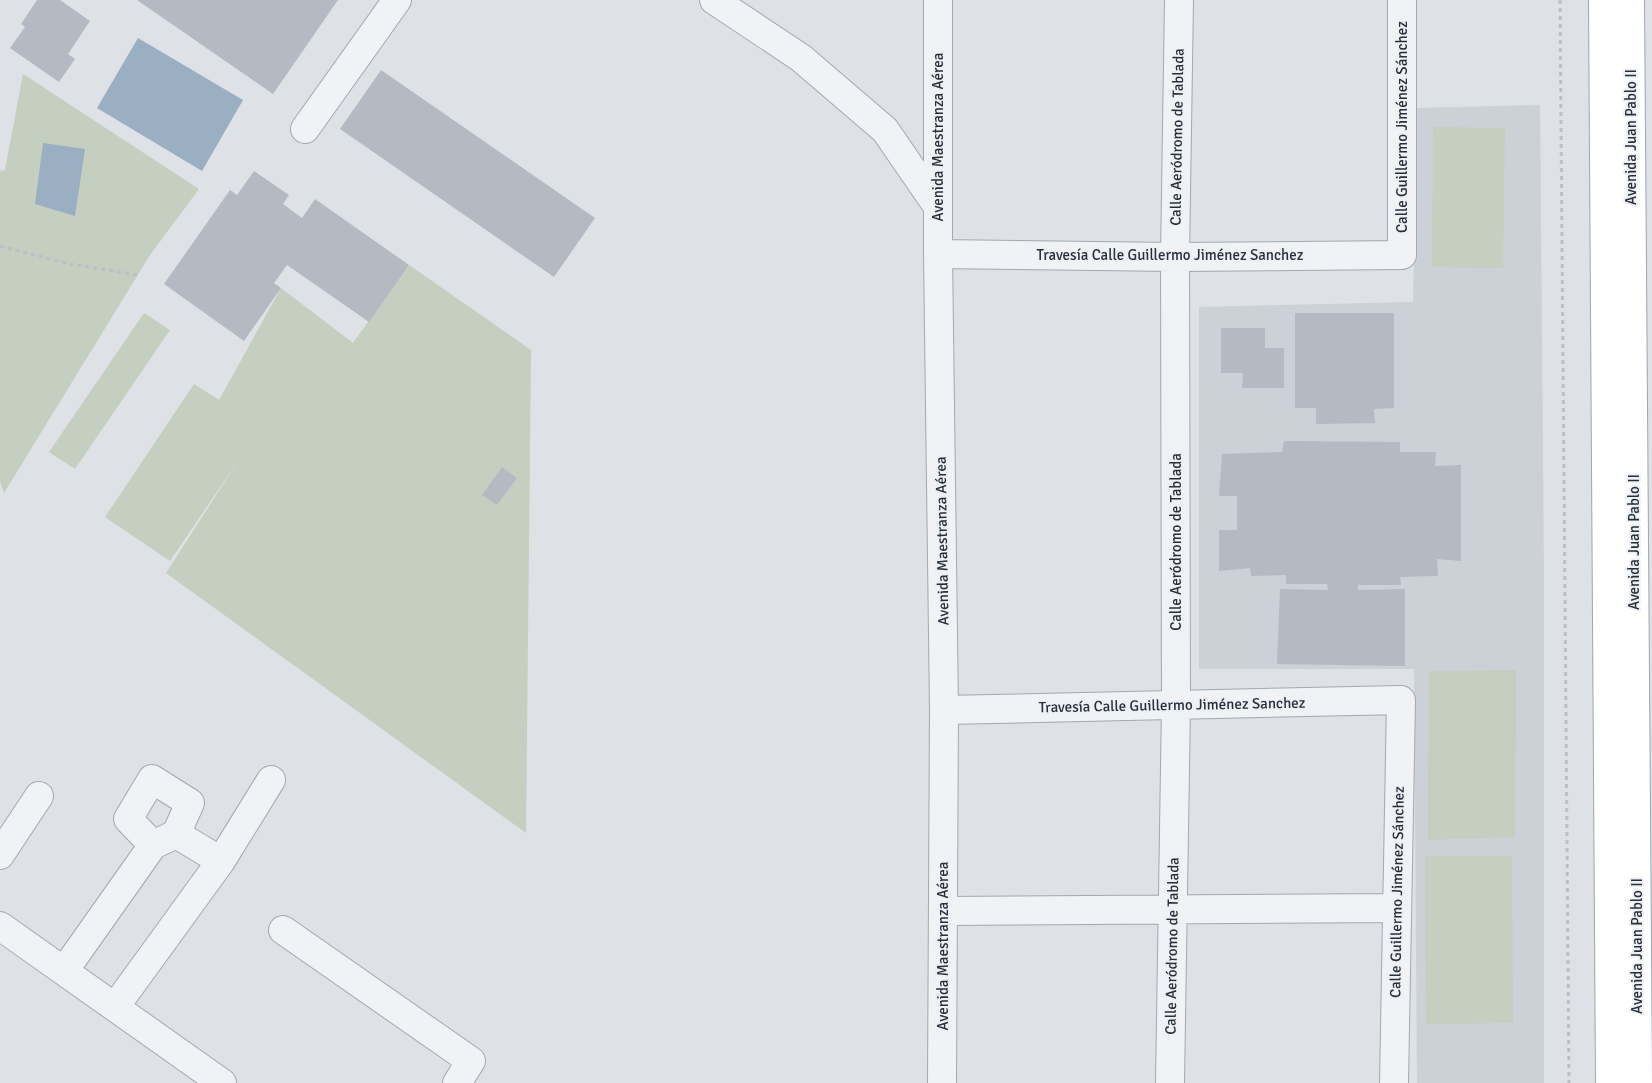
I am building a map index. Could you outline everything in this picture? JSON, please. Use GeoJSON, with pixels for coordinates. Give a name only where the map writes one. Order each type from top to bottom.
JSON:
{"type":"FeatureCollection","features":[{"type":"Feature","properties":{"kind":"main road","name":"Avenida Juan Pablo II"},"geometry":{"type":"LineString","coordinates":[[1603,0],[1610,1083]]}},
{"type":"Feature","properties":{"kind":"main road","name":"Avenida Juan Pablo II"},"geometry":{"type":"LineString","coordinates":[[1630,0],[1638,1083]]}},
{"type":"Feature","properties":{"kind":"street"},"geometry":{"type":"LineString","coordinates":[[305,129],[397,0]]}},
{"type":"Feature","properties":{"kind":"street"},"geometry":{"type":"LineString","coordinates":[[714,0],[801,58],[885,130],[938,207]]}},
{"type":"Feature","properties":{"kind":"street","name":"Avenida Maestranza Aérea"},"geometry":{"type":"LineString","coordinates":[[938,0],[938,254],[944,710],[942,1083]]}},
{"type":"Feature","properties":{"kind":"street","name":"Calle Aeródromo de Tablada"},"geometry":{"type":"LineString","coordinates":[[1170,1083],[1176,704],[1175,257],[1179,0]]}},
{"type":"Feature","properties":{"kind":"street","name":"Calle Guillermo Jiménez Sánchez"},"geometry":{"type":"LineString","coordinates":[[1402,0],[1402,255]]}},
{"type":"Feature","properties":{"kind":"street","name":"Travesía Calle Guillermo Jiménez Sanchez"},"geometry":{"type":"LineString","coordinates":[[938,254],[1175,257],[1402,255]]}},
{"type":"Feature","properties":{"kind":"street","name":"Travesía Calle Guillermo Jiménez Sanchez"},"geometry":{"type":"LineString","coordinates":[[944,710],[1400,700]]}},
{"type":"Feature","properties":{"kind":"street","name":"Calle Guillermo Jiménez Sánchez"},"geometry":{"type":"LineString","coordinates":[[1394,1083],[1400,700]]}},
{"type":"Feature","properties":{"kind":"street"},"geometry":{"type":"LineString","coordinates":[[115,1007],[221,861],[271,780]]}},
{"type":"Feature","properties":{"kind":"street"},"geometry":{"type":"LineString","coordinates":[[0,855],[39,796]]}},
{"type":"Feature","properties":{"kind":"street"},"geometry":{"type":"LineString","coordinates":[[64,971],[165,840],[221,861]]}},
{"type":"Feature","properties":{"kind":"street"},"geometry":{"type":"LineString","coordinates":[[943,911],[1397,908]]}},
{"type":"Feature","properties":{"kind":"street"},"geometry":{"type":"LineString","coordinates":[[0,926],[222,1083]]}},
{"type":"Feature","properties":{"kind":"street"},"geometry":{"type":"LineString","coordinates":[[283,930],[471,1061],[456,1083]]}},
{"type":"Feature","properties":{"kind":"path"},"geometry":{"type":"LineString","coordinates":[[1560,0],[1569,1083]]}},
{"type":"Feature","properties":{"kind":"path"},"geometry":{"type":"LineString","coordinates":[[0,246],[70,264],[138,275]]}},
{"type":"Feature","properties":{"kind":"shaded area"},"geometry":{"type":"Polygon","coordinates":[[[1540,105],[1544,578],[1544,1083],[1417,1083],[1414,669],[1199,669],[1199,307],[1413,302],[1417,108],[1540,105]]]}},
{"type":"Feature","properties":{"kind":"green space"},"geometry":{"type":"Polygon","coordinates":[[[23,74],[199,189],[150,255],[4,493],[0,481],[0,171],[5,170],[23,74]]]}},
{"type":"Feature","properties":{"kind":"green space"},"geometry":{"type":"Polygon","coordinates":[[[1433,127],[1505,128],[1503,268],[1432,267],[1433,127]]]}},
{"type":"Feature","properties":{"kind":"green space"},"geometry":{"type":"Polygon","coordinates":[[[409,265],[531,350],[526,833],[166,573],[240,458],[170,561],[105,517],[194,384],[219,400],[281,288],[353,343],[409,265]]]}},
{"type":"Feature","properties":{"kind":"green space"},"geometry":{"type":"Polygon","coordinates":[[[144,313],[170,330],[75,469],[49,452],[144,313]]]}},
{"type":"Feature","properties":{"kind":"green space"},"geometry":{"type":"Polygon","coordinates":[[[1516,670],[1515,837],[1428,840],[1429,671],[1516,670]]]}},
{"type":"Feature","properties":{"kind":"green space"},"geometry":{"type":"Polygon","coordinates":[[[1425,856],[1512,856],[1513,1023],[1426,1024],[1425,856]]]}},
{"type":"Feature","properties":{"kind":"water"},"geometry":{"type":"Polygon","coordinates":[[[138,38],[243,100],[202,171],[97,108],[138,38]]]}},
{"type":"Feature","properties":{"kind":"water"},"geometry":{"type":"Polygon","coordinates":[[[43,143],[85,149],[75,216],[35,204],[43,143]]]}},
{"type":"Feature","properties":{"kind":"building"},"geometry":{"type":"Polygon","coordinates":[[[37,0],[60,0],[90,21],[68,54],[75,59],[59,82],[10,48],[25,27],[21,24],[37,0]]]}},
{"type":"Feature","properties":{"kind":"building"},"geometry":{"type":"Polygon","coordinates":[[[137,0],[338,0],[273,94],[137,0]]]}},
{"type":"Feature","properties":{"kind":"building"},"geometry":{"type":"Polygon","coordinates":[[[381,70],[595,218],[554,277],[340,129],[381,70]]]}},
{"type":"Feature","properties":{"kind":"building"},"geometry":{"type":"Polygon","coordinates":[[[254,171],[289,195],[283,204],[302,218],[315,199],[409,265],[369,322],[287,265],[274,283],[281,288],[244,341],[164,284],[230,190],[237,195],[254,171]]]}},
{"type":"Feature","properties":{"kind":"building"},"geometry":{"type":"Polygon","coordinates":[[[1295,313],[1394,313],[1394,408],[1374,409],[1375,423],[1316,424],[1316,408],[1295,408],[1295,313]]]}},
{"type":"Feature","properties":{"kind":"building"},"geometry":{"type":"Polygon","coordinates":[[[1221,328],[1265,328],[1265,348],[1284,348],[1284,388],[1242,388],[1243,373],[1221,373],[1221,328]]]}},
{"type":"Feature","properties":{"kind":"building"},"geometry":{"type":"Polygon","coordinates":[[[1284,441],[1400,442],[1400,452],[1436,452],[1435,466],[1461,465],[1461,561],[1437,559],[1438,576],[1400,577],[1401,585],[1358,585],[1358,590],[1405,589],[1405,666],[1277,664],[1280,589],[1328,590],[1327,584],[1286,584],[1286,575],[1251,576],[1250,568],[1219,571],[1219,530],[1237,530],[1237,496],[1219,496],[1222,454],[1282,452],[1284,441]]]}},
{"type":"Feature","properties":{"kind":"building"},"geometry":{"type":"Polygon","coordinates":[[[502,467],[517,478],[497,505],[482,495],[502,467]]]}}]}
